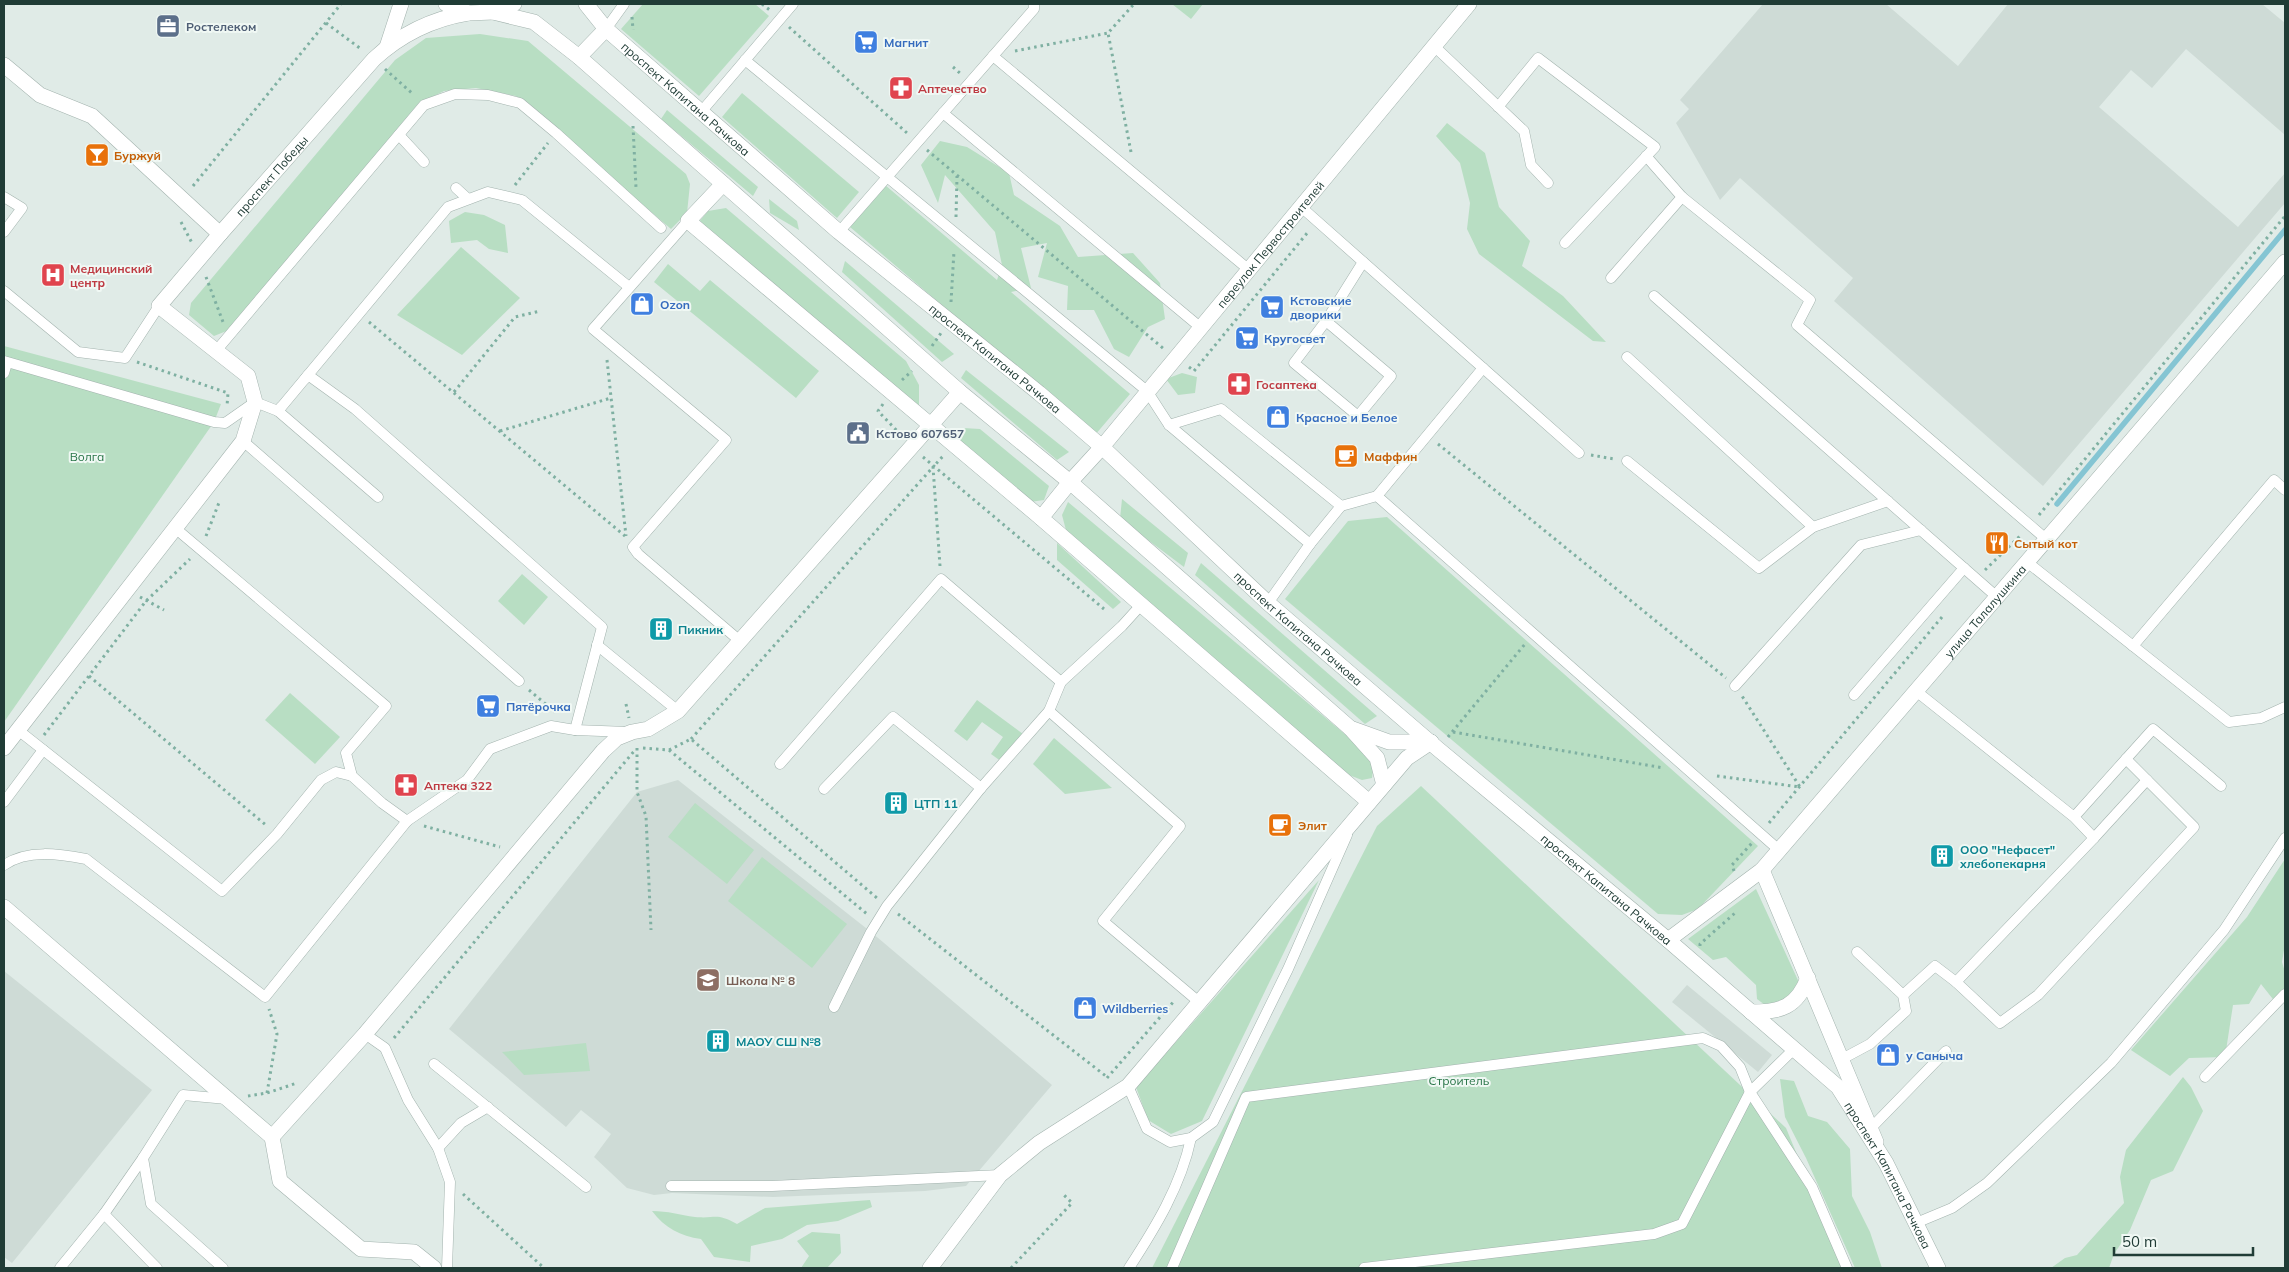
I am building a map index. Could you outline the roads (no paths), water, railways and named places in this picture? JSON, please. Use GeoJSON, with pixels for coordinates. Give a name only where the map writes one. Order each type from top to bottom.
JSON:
{"type":"FeatureCollection","features":[{"type":"Feature","properties":{"kind":"street"},"geometry":{"type":"LineString","coordinates":[[387,47],[401,4]]}},
{"type":"Feature","properties":{"kind":"street"},"geometry":{"type":"LineString","coordinates":[[446,4],[468,13]]}},
{"type":"Feature","properties":{"kind":"street"},"geometry":{"type":"LineString","coordinates":[[492,12],[514,4]]}},
{"type":"Feature","properties":{"kind":"street","name":"проспект Капитана Рачкова"},"geometry":{"type":"LineString","coordinates":[[586,4],[606,29],[839,232],[1039,393],[1102,447],[1268,603],[1668,940],[1838,1087],[1880,1153],[1938,1268]]}},
{"type":"Feature","properties":{"kind":"street","name":"переулок Первостроителей"},"geometry":{"type":"LineString","coordinates":[[1041,518],[1469,4]]}},
{"type":"Feature","properties":{"kind":"street"},"geometry":{"type":"LineString","coordinates":[[387,47],[413,31],[445,17],[468,13],[492,12],[534,22],[579,57],[960,392],[1070,482],[1350,728],[1377,758],[1384,785]]}},
{"type":"Feature","properties":{"kind":"street"},"geometry":{"type":"LineString","coordinates":[[579,57],[606,29]]}},
{"type":"Feature","properties":{"kind":"street","name":"проспект Победы"},"geometry":{"type":"LineString","coordinates":[[159,306],[374,59],[387,47]]}},
{"type":"Feature","properties":{"kind":"street"},"geometry":{"type":"LineString","coordinates":[[4,65],[40,95],[92,116],[220,234]]}},
{"type":"Feature","properties":{"kind":"street"},"geometry":{"type":"LineString","coordinates":[[723,184],[688,221],[1041,518],[1369,802]]}},
{"type":"Feature","properties":{"kind":"street","name":"улица Талалушкина"},"geometry":{"type":"LineString","coordinates":[[1668,940],[1762,870],[2285,262]]}},
{"type":"Feature","properties":{"kind":"street"},"geometry":{"type":"LineString","coordinates":[[4,748],[243,441],[255,402],[248,376],[159,306]]}},
{"type":"Feature","properties":{"kind":"street"},"geometry":{"type":"LineString","coordinates":[[272,1137],[365,1034],[602,751],[617,738],[632,732],[648,729],[678,711],[960,392]]}},
{"type":"Feature","properties":{"kind":"street"},"geometry":{"type":"LineString","coordinates":[[1350,728],[1389,742],[1431,742]]}},
{"type":"Feature","properties":{"kind":"street"},"geometry":{"type":"LineString","coordinates":[[930,1268],[1000,1175],[1039,1143],[1128,1086],[1407,758],[1431,742]]}},
{"type":"Feature","properties":{"kind":"street"},"geometry":{"type":"LineString","coordinates":[[1762,870],[1880,1153]]}},
{"type":"Feature","properties":{"kind":"street"},"geometry":{"type":"LineString","coordinates":[[4,907],[272,1137],[280,1181],[361,1249],[414,1252],[434,1268]]}},
{"type":"Feature","properties":{"kind":"street"},"geometry":{"type":"LineString","coordinates":[[1751,1012],[1774,1011],[1785,1008],[1797,999],[1804,989],[1808,978]]}},
{"type":"Feature","properties":{"kind":"lane"},"geometry":{"type":"LineString","coordinates":[[606,29],[624,4]]}},
{"type":"Feature","properties":{"kind":"lane"},"geometry":{"type":"LineString","coordinates":[[701,112],[793,4]]}},
{"type":"Feature","properties":{"kind":"lane"},"geometry":{"type":"LineString","coordinates":[[839,232],[1034,9],[1034,4]]}},
{"type":"Feature","properties":{"kind":"lane"},"geometry":{"type":"LineString","coordinates":[[1434,46],[1524,131],[1531,165],[1548,183]]}},
{"type":"Feature","properties":{"kind":"lane"},"geometry":{"type":"LineString","coordinates":[[993,56],[1248,269]]}},
{"type":"Feature","properties":{"kind":"lane"},"geometry":{"type":"LineString","coordinates":[[1498,106],[1538,58],[1655,147],[1565,244]]}},
{"type":"Feature","properties":{"kind":"lane"},"geometry":{"type":"LineString","coordinates":[[745,60],[1146,392],[1169,424],[1310,544]]}},
{"type":"Feature","properties":{"kind":"lane"},"geometry":{"type":"LineString","coordinates":[[216,351],[424,105],[455,94],[488,95],[520,103],[661,228]]}},
{"type":"Feature","properties":{"kind":"lane"},"geometry":{"type":"LineString","coordinates":[[943,113],[1200,327]]}},
{"type":"Feature","properties":{"kind":"lane"},"geometry":{"type":"LineString","coordinates":[[399,135],[424,162]]}},
{"type":"Feature","properties":{"kind":"lane"},"geometry":{"type":"LineString","coordinates":[[1646,156],[1682,197],[1810,300],[1797,325],[2046,539]]}},
{"type":"Feature","properties":{"kind":"lane"},"geometry":{"type":"LineString","coordinates":[[456,188],[468,199]]}},
{"type":"Feature","properties":{"kind":"lane"},"geometry":{"type":"LineString","coordinates":[[278,411],[448,207],[468,199],[488,192],[522,200],[629,287]]}},
{"type":"Feature","properties":{"kind":"lane"},"geometry":{"type":"LineString","coordinates":[[4,197],[22,208],[4,232]]}},
{"type":"Feature","properties":{"kind":"lane"},"geometry":{"type":"LineString","coordinates":[[1611,278],[1682,197]]}},
{"type":"Feature","properties":{"kind":"lane"},"geometry":{"type":"LineString","coordinates":[[1300,206],[1579,453]]}},
{"type":"Feature","properties":{"kind":"lane"},"geometry":{"type":"LineString","coordinates":[[688,221],[593,329],[726,440],[633,547],[638,554],[740,641]]}},
{"type":"Feature","properties":{"kind":"lane"},"geometry":{"type":"LineString","coordinates":[[1326,321],[1391,376],[1358,416],[1294,363],[1326,321],[1363,262]]}},
{"type":"Feature","properties":{"kind":"lane"},"geometry":{"type":"LineString","coordinates":[[4,291],[78,352],[125,358],[159,306]]}},
{"type":"Feature","properties":{"kind":"lane"},"geometry":{"type":"LineString","coordinates":[[1654,296],[1997,597]]}},
{"type":"Feature","properties":{"kind":"lane"},"geometry":{"type":"LineString","coordinates":[[1627,357],[1813,527]]}},
{"type":"Feature","properties":{"kind":"lane"},"geometry":{"type":"LineString","coordinates":[[5,366],[214,422],[225,423],[255,402],[278,411],[378,497]]}},
{"type":"Feature","properties":{"kind":"lane"},"geometry":{"type":"LineString","coordinates":[[1268,603],[1310,544],[1342,506],[1377,496],[1482,368]]}},
{"type":"Feature","properties":{"kind":"lane"},"geometry":{"type":"LineString","coordinates":[[308,375],[355,408],[602,626],[575,730]]}},
{"type":"Feature","properties":{"kind":"lane"},"geometry":{"type":"LineString","coordinates":[[1169,424],[1221,409],[1342,506]]}},
{"type":"Feature","properties":{"kind":"lane"},"geometry":{"type":"LineString","coordinates":[[243,441],[520,682]]}},
{"type":"Feature","properties":{"kind":"lane"},"geometry":{"type":"LineString","coordinates":[[1627,461],[1759,568],[1813,527],[1888,501]]}},
{"type":"Feature","properties":{"kind":"lane"},"geometry":{"type":"LineString","coordinates":[[2133,646],[2274,480],[2285,490]]}},
{"type":"Feature","properties":{"kind":"lane"},"geometry":{"type":"LineString","coordinates":[[1377,496],[1779,850]]}},
{"type":"Feature","properties":{"kind":"lane"},"geometry":{"type":"LineString","coordinates":[[175,528],[386,706],[346,753],[352,776]]}},
{"type":"Feature","properties":{"kind":"lane"},"geometry":{"type":"LineString","coordinates":[[1735,686],[1861,545],[1921,530]]}},
{"type":"Feature","properties":{"kind":"lane"},"geometry":{"type":"LineString","coordinates":[[2027,562],[2229,722],[2261,718],[2285,707]]}},
{"type":"Feature","properties":{"kind":"lane"},"geometry":{"type":"LineString","coordinates":[[1854,694],[1964,568]]}},
{"type":"Feature","properties":{"kind":"lane"},"geometry":{"type":"LineString","coordinates":[[780,764],[941,580],[1061,682]]}},
{"type":"Feature","properties":{"kind":"lane"},"geometry":{"type":"LineString","coordinates":[[834,1007],[887,906],[981,788],[1049,711],[1061,682],[1122,626],[1141,605]]}},
{"type":"Feature","properties":{"kind":"lane"},"geometry":{"type":"LineString","coordinates":[[597,645],[678,711]]}},
{"type":"Feature","properties":{"kind":"lane"},"geometry":{"type":"LineString","coordinates":[[1916,692],[2074,817],[2094,838]]}},
{"type":"Feature","properties":{"kind":"lane"},"geometry":{"type":"LineString","coordinates":[[1049,711],[1180,826],[1103,921],[1199,1002]]}},
{"type":"Feature","properties":{"kind":"lane"},"geometry":{"type":"LineString","coordinates":[[824,790],[893,717],[981,788]]}},
{"type":"Feature","properties":{"kind":"lane"},"geometry":{"type":"LineString","coordinates":[[4,865],[16,857],[59,853],[86,859],[265,997],[407,821],[467,780],[490,750],[551,726],[575,730],[632,732]]}},
{"type":"Feature","properties":{"kind":"lane"},"geometry":{"type":"LineString","coordinates":[[2074,817],[2153,729],[2221,786]]}},
{"type":"Feature","properties":{"kind":"lane"},"geometry":{"type":"LineString","coordinates":[[18,730],[222,891],[276,834],[321,780],[336,772],[352,776],[382,803],[407,821]]}},
{"type":"Feature","properties":{"kind":"lane"},"geometry":{"type":"LineString","coordinates":[[4,802],[43,750]]}},
{"type":"Feature","properties":{"kind":"lane"},"geometry":{"type":"LineString","coordinates":[[1903,995],[1935,966],[1956,982],[2000,1023],[2038,996],[2194,827],[2126,759]]}},
{"type":"Feature","properties":{"kind":"lane"},"geometry":{"type":"LineString","coordinates":[[1956,982],[2147,780]]}},
{"type":"Feature","properties":{"kind":"lane"},"geometry":{"type":"LineString","coordinates":[[1128,1086],[1147,1130],[1170,1142],[1191,1138],[1213,1122],[1288,970],[1352,822]]}},
{"type":"Feature","properties":{"kind":"lane"},"geometry":{"type":"LineString","coordinates":[[1916,1222],[1952,1208],[1987,1183],[2112,1063],[2224,930],[2285,838]]}},
{"type":"Feature","properties":{"kind":"lane"},"geometry":{"type":"LineString","coordinates":[[1842,1059],[1870,1044],[1906,1011],[1903,995],[1857,952]]}},
{"type":"Feature","properties":{"kind":"lane"},"geometry":{"type":"LineString","coordinates":[[2205,1077],[2285,994]]}},
{"type":"Feature","properties":{"kind":"lane"},"geometry":{"type":"LineString","coordinates":[[365,1034],[386,1048],[408,1100],[438,1148],[450,1182],[446,1268]]}},
{"type":"Feature","properties":{"kind":"lane"},"geometry":{"type":"LineString","coordinates":[[1172,1268],[1246,1097],[1703,1038],[1721,1046],[1740,1067],[1750,1092],[1812,1188],[1847,1268]]}},
{"type":"Feature","properties":{"kind":"lane"},"geometry":{"type":"LineString","coordinates":[[1364,1268],[1654,1234],[1682,1224],[1750,1092],[1794,1049]]}},
{"type":"Feature","properties":{"kind":"lane"},"geometry":{"type":"LineString","coordinates":[[1871,1128],[1946,1052]]}},
{"type":"Feature","properties":{"kind":"lane"},"geometry":{"type":"LineString","coordinates":[[434,1064],[586,1187]]}},
{"type":"Feature","properties":{"kind":"lane"},"geometry":{"type":"LineString","coordinates":[[60,1268],[104,1214],[143,1158],[183,1095],[228,1099]]}},
{"type":"Feature","properties":{"kind":"lane"},"geometry":{"type":"LineString","coordinates":[[438,1148],[460,1122],[488,1107]]}},
{"type":"Feature","properties":{"kind":"lane"},"geometry":{"type":"LineString","coordinates":[[1129,1268],[1161,1219],[1187,1158],[1191,1138]]}},
{"type":"Feature","properties":{"kind":"lane"},"geometry":{"type":"LineString","coordinates":[[143,1158],[150,1204],[222,1268]]}},
{"type":"Feature","properties":{"kind":"lane"},"geometry":{"type":"LineString","coordinates":[[671,1186],[772,1186],[1000,1175]]}},
{"type":"Feature","properties":{"kind":"lane"},"geometry":{"type":"LineString","coordinates":[[104,1214],[156,1268]]}},
{"type":"Feature","properties":{"kind":"waterway"},"geometry":{"type":"LineString","coordinates":[[2057,504],[2285,230]]}},
{"type":"Feature","properties":{"kind":"place","name":"Ростелеком"},"geometry":{"type":"Point","coordinates":[168,26]}},
{"type":"Feature","properties":{"kind":"place","name":"Магнит"},"geometry":{"type":"Point","coordinates":[866,42]}},
{"type":"Feature","properties":{"kind":"place","name":"Аптечество"},"geometry":{"type":"Point","coordinates":[901,88]}},
{"type":"Feature","properties":{"kind":"place","name":"Буржуй"},"geometry":{"type":"Point","coordinates":[97,155]}},
{"type":"Feature","properties":{"kind":"place","name":"Медицинский центр"},"geometry":{"type":"Point","coordinates":[53,275]}},
{"type":"Feature","properties":{"kind":"place","name":"Ozon"},"geometry":{"type":"Point","coordinates":[642,304]}},
{"type":"Feature","properties":{"kind":"place","name":"Кстовские дворики"},"geometry":{"type":"Point","coordinates":[1272,307]}},
{"type":"Feature","properties":{"kind":"place","name":"Кругосвет"},"geometry":{"type":"Point","coordinates":[1247,338]}},
{"type":"Feature","properties":{"kind":"place","name":"Госаптека"},"geometry":{"type":"Point","coordinates":[1239,384]}},
{"type":"Feature","properties":{"kind":"place","name":"Красное и Белое"},"geometry":{"type":"Point","coordinates":[1278,417]}},
{"type":"Feature","properties":{"kind":"place","name":"Кстово 607657"},"geometry":{"type":"Point","coordinates":[858,433]}},
{"type":"Feature","properties":{"kind":"place","name":"Маффин"},"geometry":{"type":"Point","coordinates":[1346,456]}},
{"type":"Feature","properties":{"kind":"place","name":"Сытый кот"},"geometry":{"type":"Point","coordinates":[1997,543]}},
{"type":"Feature","properties":{"kind":"place","name":"Пикник"},"geometry":{"type":"Point","coordinates":[661,629]}},
{"type":"Feature","properties":{"kind":"place","name":"Пятёрочка"},"geometry":{"type":"Point","coordinates":[488,706]}},
{"type":"Feature","properties":{"kind":"place","name":"Аптека 322"},"geometry":{"type":"Point","coordinates":[406,785]}},
{"type":"Feature","properties":{"kind":"place","name":"ЦТП 11"},"geometry":{"type":"Point","coordinates":[896,803]}},
{"type":"Feature","properties":{"kind":"place","name":"Элит"},"geometry":{"type":"Point","coordinates":[1280,825]}},
{"type":"Feature","properties":{"kind":"place","name":"ООО \"Нефасет\" хлебопекарня"},"geometry":{"type":"Point","coordinates":[1942,856]}},
{"type":"Feature","properties":{"kind":"place","name":"Школа № 8"},"geometry":{"type":"Point","coordinates":[708,980]}},
{"type":"Feature","properties":{"kind":"place","name":"Wildberries"},"geometry":{"type":"Point","coordinates":[1085,1008]}},
{"type":"Feature","properties":{"kind":"place","name":"МАОУ СШ №8"},"geometry":{"type":"Point","coordinates":[718,1041]}},
{"type":"Feature","properties":{"kind":"place","name":"у Саныча"},"geometry":{"type":"Point","coordinates":[1888,1055]}},
{"type":"Feature","properties":{"kind":"park label","name":"Волга"},"geometry":{"type":"Point","coordinates":[87,456]}},
{"type":"Feature","properties":{"kind":"park label","name":"Строитель"},"geometry":{"type":"Point","coordinates":[1459,1080]}}]}
